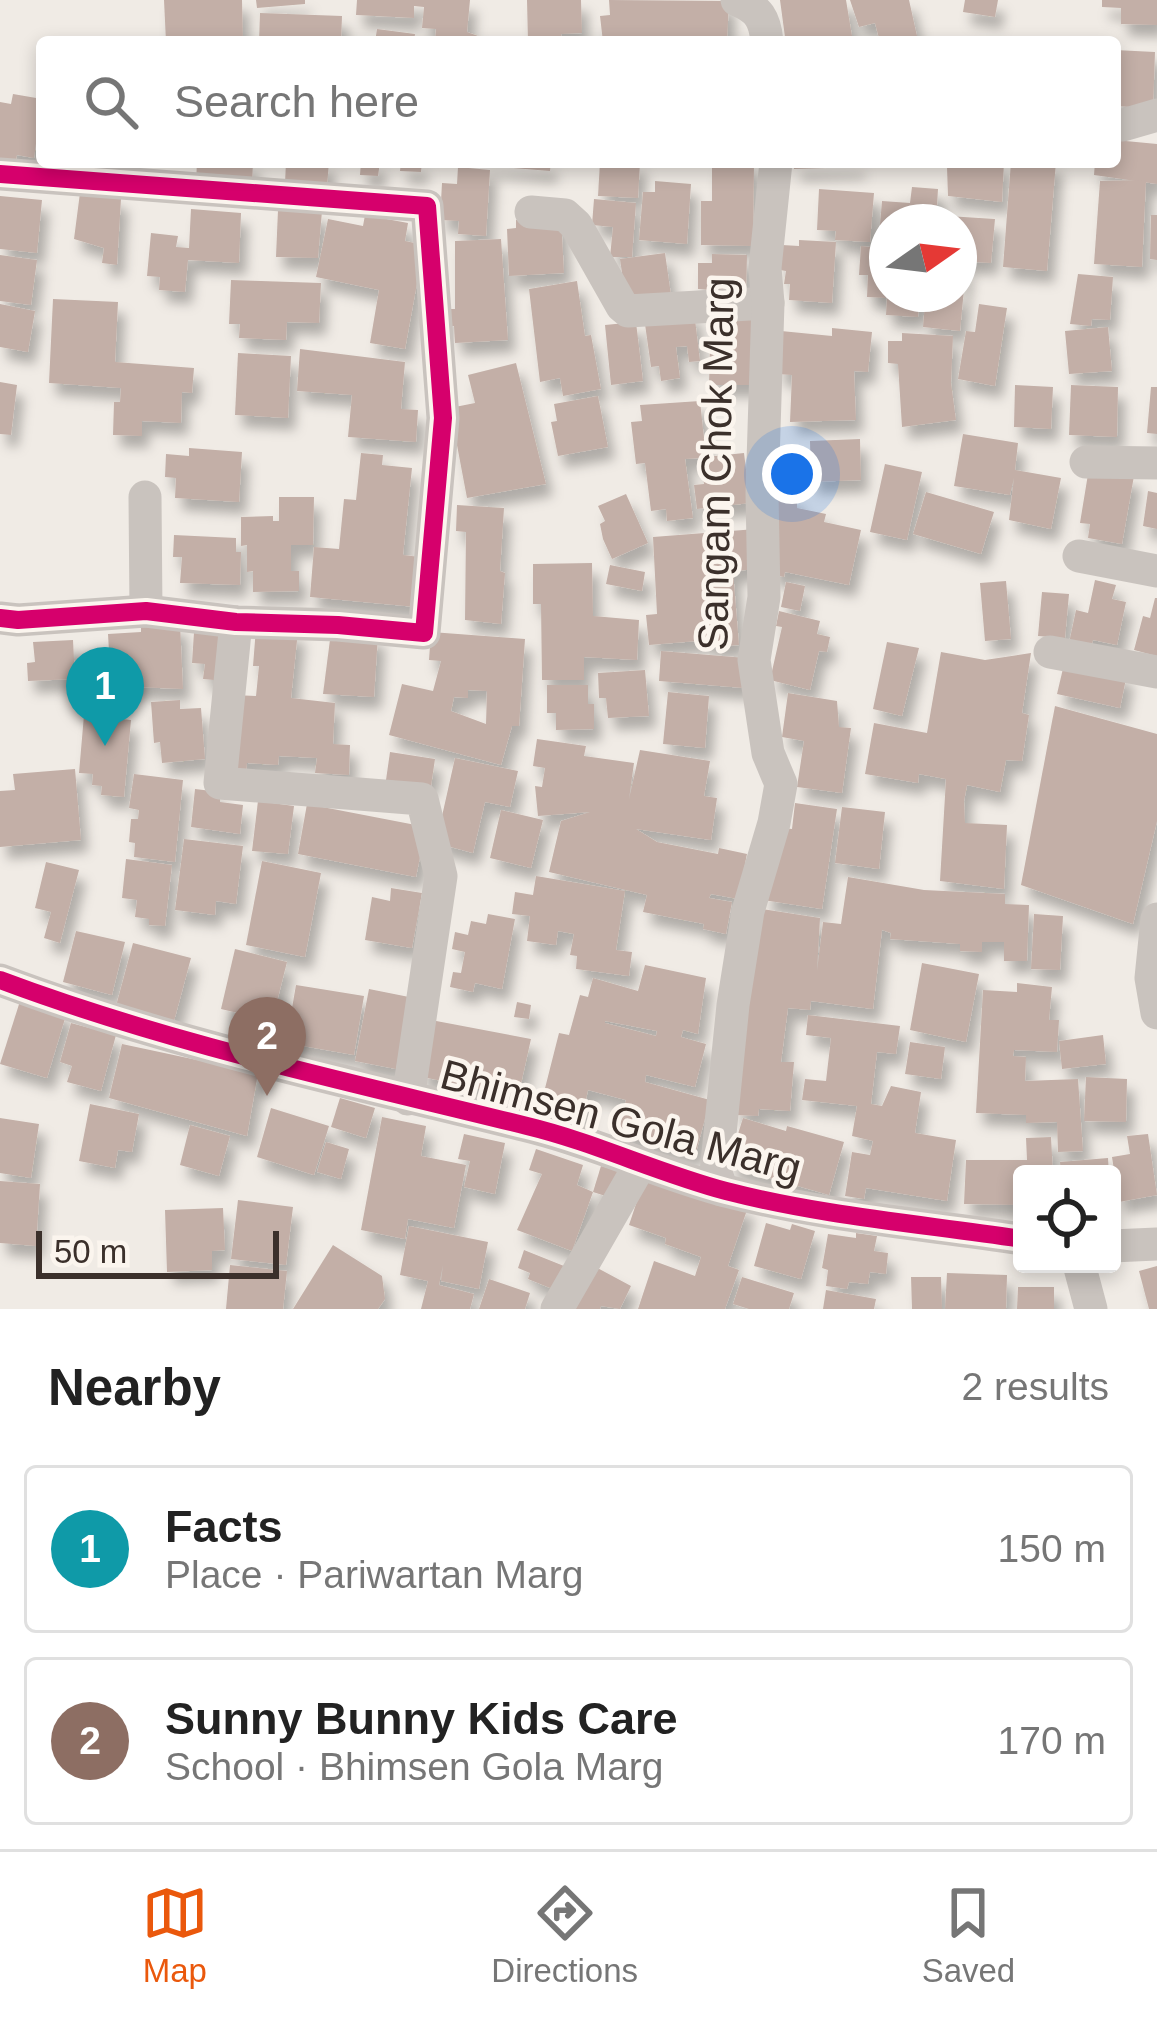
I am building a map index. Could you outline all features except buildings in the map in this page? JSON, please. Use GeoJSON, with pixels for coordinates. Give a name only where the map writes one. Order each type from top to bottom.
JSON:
{"type":"FeatureCollection","features":[{"type":"Feature","properties":{"kind":"street"},"geometry":{"type":"LineString","coordinates":[[737,0],[752,6],[765,22],[766,36]]}},
{"type":"Feature","properties":{"kind":"street"},"geometry":{"type":"LineString","coordinates":[[1123,125],[1157,115]]}},
{"type":"Feature","properties":{"kind":"street","name":"Sangam Chok Marg"},"geometry":{"type":"LineString","coordinates":[[722,1190],[716,1173],[733,1005],[748,911],[781,784],[769,753],[754,660],[764,597],[765,268],[775,168]]}},
{"type":"Feature","properties":{"kind":"street"},"geometry":{"type":"LineString","coordinates":[[0,173],[427,206],[442,418],[424,633],[236,622],[146,610],[0,618]]}},
{"type":"Feature","properties":{"kind":"street"},"geometry":{"type":"LineString","coordinates":[[531,212],[565,215],[576,225],[628,310],[768,303]]}},
{"type":"Feature","properties":{"kind":"street"},"geometry":{"type":"LineString","coordinates":[[1086,462],[1157,464]]}},
{"type":"Feature","properties":{"kind":"street"},"geometry":{"type":"LineString","coordinates":[[145,496],[146,610]]}},
{"type":"Feature","properties":{"kind":"street"},"geometry":{"type":"LineString","coordinates":[[1078,556],[1157,571]]}},
{"type":"Feature","properties":{"kind":"street"},"geometry":{"type":"LineString","coordinates":[[236,622],[220,783],[422,800],[441,877],[408,1100]]}},
{"type":"Feature","properties":{"kind":"street"},"geometry":{"type":"LineString","coordinates":[[1050,652],[1157,672]]}},
{"type":"Feature","properties":{"kind":"street"},"geometry":{"type":"LineString","coordinates":[[1157,919],[1150,978],[1157,1013]]}},
{"type":"Feature","properties":{"kind":"street","name":"Bhimsen Gola Marg"},"geometry":{"type":"LineString","coordinates":[[0,980],[71,1007],[408,1100],[531,1127],[722,1190],[817,1212],[1013,1238]]}},
{"type":"Feature","properties":{"kind":"street"},"geometry":{"type":"LineString","coordinates":[[557,1309],[641,1163]]}},
{"type":"Feature","properties":{"kind":"street"},"geometry":{"type":"LineString","coordinates":[[1121,1246],[1157,1244]]}},
{"type":"Feature","properties":{"kind":"street"},"geometry":{"type":"LineString","coordinates":[[1081,1273],[1090,1309]]}},
{"type":"Feature","properties":{"kind":"cycle path"},"geometry":{"type":"LineString","coordinates":[[0,174],[427,206],[443,418],[424,633],[236,622],[146,611],[0,618]]}},
{"type":"Feature","properties":{"kind":"cycle path"},"geometry":{"type":"LineString","coordinates":[[0,980],[195,1043],[552,1133],[726,1191],[836,1213],[1013,1238]]}},
{"type":"Feature","properties":{"kind":"place","name":"Facts"},"geometry":{"type":"Point","coordinates":[105,746]}},
{"type":"Feature","properties":{"kind":"place","name":"Sunny Bunny Kids Care"},"geometry":{"type":"Point","coordinates":[267,1096]}}]}
